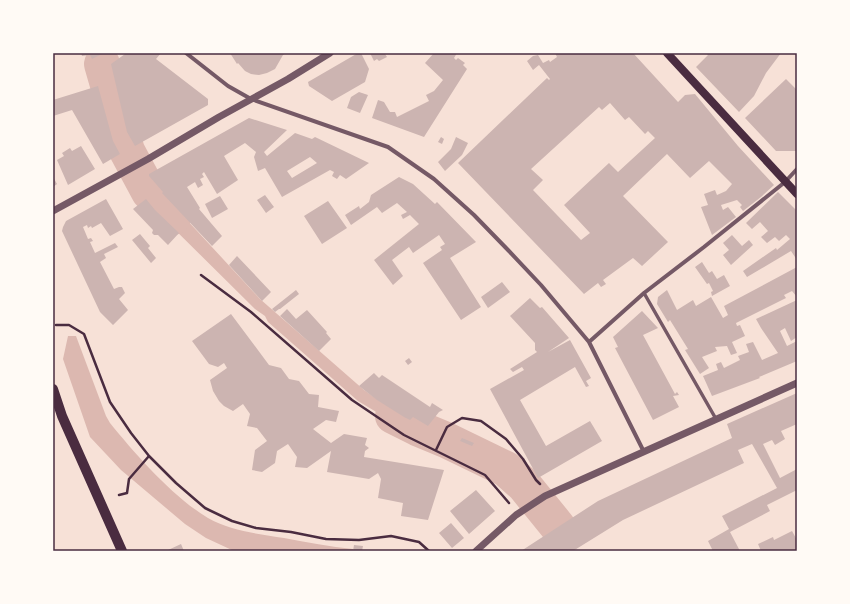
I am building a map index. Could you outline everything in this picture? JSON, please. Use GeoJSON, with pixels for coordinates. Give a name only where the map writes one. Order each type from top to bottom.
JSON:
{"type":"FeatureCollection","features":[{"type":"Feature","properties":{"kind":"main road"},"geometry":{"type":"LineString","coordinates":[[667,53],[797,194]]}},
{"type":"Feature","properties":{"kind":"main road"},"geometry":{"type":"LineString","coordinates":[[53,389],[62,416],[122,551]]}},
{"type":"Feature","properties":{"kind":"street"},"geometry":{"type":"LineString","coordinates":[[186,53],[228,86],[251,99],[388,147],[434,179],[474,215],[508,250],[541,285],[589,342],[644,452]]}},
{"type":"Feature","properties":{"kind":"street"},"geometry":{"type":"LineString","coordinates":[[53,211],[148,159],[251,99],[288,80],[330,53]]}},
{"type":"Feature","properties":{"kind":"street"},"geometry":{"type":"LineString","coordinates":[[589,342],[644,292],[704,247],[785,182],[797,169]]}},
{"type":"Feature","properties":{"kind":"street"},"geometry":{"type":"LineString","coordinates":[[644,292],[716,419]]}},
{"type":"Feature","properties":{"kind":"street"},"geometry":{"type":"LineString","coordinates":[[476,551],[516,515],[552,492],[797,383]]}},
{"type":"Feature","properties":{"kind":"path"},"geometry":{"type":"LineString","coordinates":[[201,275],[251,312],[352,400],[404,435],[485,475],[509,504]]}},
{"type":"Feature","properties":{"kind":"path"},"geometry":{"type":"LineString","coordinates":[[56,325],[69,325],[84,334],[110,402],[132,434],[149,456],[176,483],[205,508],[232,521],[256,528],[326,538],[359,540],[391,536],[419,542],[429,551]]}},
{"type":"Feature","properties":{"kind":"path"},"geometry":{"type":"LineString","coordinates":[[436,450],[447,427],[462,418],[481,421],[506,439],[523,459],[536,480],[552,492]]}},
{"type":"Feature","properties":{"kind":"path"},"geometry":{"type":"LineString","coordinates":[[119,495],[127,493],[129,479],[149,456]]}},
{"type":"Feature","properties":{"kind":"shaded area"},"geometry":{"type":"Polygon","coordinates":[[[110,60],[127,132],[135,146],[120,154],[113,141],[94,68],[110,60]]]}},
{"type":"Feature","properties":{"kind":"shaded area"},"geometry":{"type":"Polygon","coordinates":[[[149,174],[150,178],[163,192],[162,193],[260,299],[364,390],[410,420],[413,417],[440,434],[435,443],[403,428],[358,401],[268,322],[265,316],[255,309],[155,210],[146,199],[137,182],[149,174]]]}},
{"type":"Feature","properties":{"kind":"shaded area"},"geometry":{"type":"Polygon","coordinates":[[[68,336],[76,336],[110,423],[156,475],[195,509],[208,518],[236,529],[353,549],[353,551],[234,551],[206,538],[185,524],[121,470],[90,437],[63,359],[68,336]]]}},
{"type":"Feature","properties":{"kind":"shaded area"},"geometry":{"type":"Polygon","coordinates":[[[447,437],[477,448],[525,472],[530,480],[515,493],[501,477],[483,464],[463,453],[443,445],[447,437]]]}},
{"type":"Feature","properties":{"kind":"shaded area"},"geometry":{"type":"Polygon","coordinates":[[[556,509],[564,522],[552,530],[543,519],[556,509]]]}},
{"type":"Feature","properties":{"kind":"building"},"geometry":{"type":"Polygon","coordinates":[[[81,53],[104,53],[92,59],[90,55],[82,56],[81,53]]]}},
{"type":"Feature","properties":{"kind":"building"},"geometry":{"type":"Polygon","coordinates":[[[125,53],[161,53],[156,59],[208,99],[208,105],[135,146],[127,132],[111,64],[125,53]]]}},
{"type":"Feature","properties":{"kind":"building"},"geometry":{"type":"Polygon","coordinates":[[[230,53],[286,53],[283,55],[275,69],[259,75],[251,74],[245,71],[238,63],[237,64],[230,53]]]}},
{"type":"Feature","properties":{"kind":"building"},"geometry":{"type":"Polygon","coordinates":[[[358,53],[361,53],[369,69],[365,82],[332,101],[309,86],[308,82],[358,53]]]}},
{"type":"Feature","properties":{"kind":"building"},"geometry":{"type":"Polygon","coordinates":[[[370,53],[387,53],[385,54],[387,57],[379,61],[377,59],[374,61],[370,53]]]}},
{"type":"Feature","properties":{"kind":"building"},"geometry":{"type":"Polygon","coordinates":[[[434,53],[457,53],[454,58],[456,60],[458,58],[465,63],[463,65],[467,69],[424,137],[372,118],[378,100],[384,102],[390,112],[395,112],[397,117],[429,101],[426,95],[434,91],[443,80],[425,63],[434,53]]]}},
{"type":"Feature","properties":{"kind":"building"},"geometry":{"type":"Polygon","coordinates":[[[555,53],[633,53],[678,102],[685,95],[695,94],[738,146],[774,185],[743,211],[740,207],[742,205],[737,200],[721,205],[723,210],[728,207],[736,217],[712,235],[701,207],[708,205],[704,194],[715,190],[717,195],[726,191],[732,184],[709,161],[690,178],[667,154],[623,196],[668,242],[642,266],[633,258],[603,280],[606,284],[601,287],[598,283],[584,294],[458,163],[547,78],[549,80],[550,79],[539,65],[533,70],[527,61],[533,56],[538,55],[543,63],[549,60],[550,62],[557,57],[555,53]],[[610,103],[602,110],[599,107],[531,169],[543,180],[533,190],[581,240],[590,233],[564,205],[609,163],[618,172],[655,138],[648,131],[645,134],[629,117],[625,120],[610,103]]]}},
{"type":"Feature","properties":{"kind":"building"},"geometry":{"type":"Polygon","coordinates":[[[706,53],[781,53],[766,73],[754,96],[739,112],[696,67],[708,55],[706,53]]]}},
{"type":"Feature","properties":{"kind":"building"},"geometry":{"type":"Polygon","coordinates":[[[786,79],[796,89],[797,87],[797,151],[776,151],[745,118],[786,79]]]}},
{"type":"Feature","properties":{"kind":"building"},"geometry":{"type":"Polygon","coordinates":[[[98,86],[113,141],[120,154],[103,164],[72,110],[53,116],[53,100],[98,86]]]}},
{"type":"Feature","properties":{"kind":"building"},"geometry":{"type":"Polygon","coordinates":[[[359,92],[368,95],[360,113],[347,108],[351,97],[359,92]]]}},
{"type":"Feature","properties":{"kind":"building"},"geometry":{"type":"Polygon","coordinates":[[[249,118],[287,130],[264,152],[267,156],[295,133],[312,139],[315,137],[369,163],[346,179],[340,175],[337,179],[332,176],[334,172],[330,170],[282,197],[265,168],[258,171],[254,157],[256,152],[245,143],[224,156],[238,180],[217,194],[204,172],[202,174],[204,177],[200,179],[203,185],[198,188],[195,182],[187,187],[200,208],[199,209],[222,236],[212,246],[162,193],[163,192],[149,176],[149,174],[249,118]],[[310,157],[287,171],[292,178],[317,163],[310,157]]]}},
{"type":"Feature","properties":{"kind":"building"},"geometry":{"type":"Polygon","coordinates":[[[441,137],[444,139],[442,144],[438,142],[441,137]]]}},
{"type":"Feature","properties":{"kind":"building"},"geometry":{"type":"Polygon","coordinates":[[[456,137],[468,143],[462,155],[445,171],[438,162],[451,149],[456,137]]]}},
{"type":"Feature","properties":{"kind":"building"},"geometry":{"type":"Polygon","coordinates":[[[81,146],[95,169],[68,185],[57,160],[64,156],[62,153],[70,148],[72,151],[81,146]]]}},
{"type":"Feature","properties":{"kind":"building"},"geometry":{"type":"Polygon","coordinates":[[[53,177],[57,184],[53,187],[53,177]]]}},
{"type":"Feature","properties":{"kind":"building"},"geometry":{"type":"Polygon","coordinates":[[[399,177],[413,184],[435,204],[437,202],[476,242],[450,258],[481,307],[461,320],[423,263],[442,250],[440,247],[445,244],[439,235],[413,253],[409,247],[392,260],[403,276],[393,285],[374,260],[419,224],[410,215],[403,219],[401,215],[407,212],[397,203],[382,213],[377,207],[351,225],[345,215],[359,206],[360,209],[369,202],[371,195],[399,177]]]}},
{"type":"Feature","properties":{"kind":"building"},"geometry":{"type":"Polygon","coordinates":[[[778,192],[797,211],[797,260],[791,251],[747,277],[743,271],[776,248],[777,250],[790,239],[786,235],[779,241],[775,237],[767,243],[761,237],[768,231],[760,222],[752,229],[746,223],[778,192]]]}},
{"type":"Feature","properties":{"kind":"building"},"geometry":{"type":"Polygon","coordinates":[[[265,195],[274,207],[266,213],[257,200],[265,195]]]}},
{"type":"Feature","properties":{"kind":"building"},"geometry":{"type":"Polygon","coordinates":[[[220,196],[228,209],[212,218],[205,204],[220,196]]]}},
{"type":"Feature","properties":{"kind":"building"},"geometry":{"type":"Polygon","coordinates":[[[106,199],[123,229],[110,236],[101,223],[92,228],[91,226],[88,228],[87,225],[83,227],[88,239],[91,238],[93,241],[90,242],[95,253],[115,243],[118,247],[104,254],[106,258],[100,262],[114,289],[122,287],[125,293],[119,299],[128,310],[113,325],[100,312],[62,231],[66,221],[106,199]]]}},
{"type":"Feature","properties":{"kind":"building"},"geometry":{"type":"Polygon","coordinates":[[[146,199],[155,210],[179,233],[168,245],[158,235],[154,235],[152,233],[153,230],[133,209],[146,199]]]}},
{"type":"Feature","properties":{"kind":"building"},"geometry":{"type":"Polygon","coordinates":[[[328,201],[347,228],[322,244],[304,216],[328,201]]]}},
{"type":"Feature","properties":{"kind":"building"},"geometry":{"type":"Polygon","coordinates":[[[140,234],[150,246],[148,248],[156,258],[151,263],[132,240],[140,234]]]}},
{"type":"Feature","properties":{"kind":"building"},"geometry":{"type":"Polygon","coordinates":[[[732,235],[742,246],[749,240],[753,245],[731,265],[723,255],[729,250],[723,243],[732,235]]]}},
{"type":"Feature","properties":{"kind":"building"},"geometry":{"type":"Polygon","coordinates":[[[237,256],[271,292],[262,301],[229,265],[237,256]]]}},
{"type":"Feature","properties":{"kind":"building"},"geometry":{"type":"Polygon","coordinates":[[[702,262],[709,273],[712,271],[717,279],[724,275],[730,286],[712,296],[711,292],[713,291],[709,283],[707,284],[695,267],[702,262]]]}},
{"type":"Feature","properties":{"kind":"building"},"geometry":{"type":"Polygon","coordinates":[[[797,267],[797,297],[792,291],[784,295],[786,298],[736,323],[737,326],[740,325],[745,336],[732,342],[737,353],[731,355],[727,346],[715,347],[717,351],[702,357],[709,368],[700,374],[685,350],[688,349],[670,320],[668,322],[657,304],[658,297],[667,290],[677,310],[693,300],[696,306],[711,297],[723,318],[728,315],[724,306],[797,267]]]}},
{"type":"Feature","properties":{"kind":"building"},"geometry":{"type":"Polygon","coordinates":[[[502,282],[510,292],[488,308],[481,297],[502,282]]]}},
{"type":"Feature","properties":{"kind":"building"},"geometry":{"type":"Polygon","coordinates":[[[296,290],[299,294],[275,312],[272,309],[296,290]]]}},
{"type":"Feature","properties":{"kind":"building"},"geometry":{"type":"Polygon","coordinates":[[[530,298],[540,308],[542,307],[569,338],[548,352],[570,340],[591,378],[586,381],[589,386],[586,387],[575,367],[520,400],[546,446],[590,421],[602,441],[538,478],[490,389],[524,370],[522,367],[513,372],[510,369],[537,352],[535,350],[535,343],[510,316],[530,298]]]}},
{"type":"Feature","properties":{"kind":"building"},"geometry":{"type":"Polygon","coordinates":[[[797,300],[797,337],[791,341],[785,328],[780,331],[787,346],[797,341],[797,361],[759,377],[760,378],[712,396],[703,376],[718,370],[716,364],[721,362],[724,368],[740,360],[738,356],[749,352],[746,344],[753,342],[762,360],[778,353],[756,319],[797,300]]]}},
{"type":"Feature","properties":{"kind":"building"},"geometry":{"type":"Polygon","coordinates":[[[287,309],[296,319],[307,310],[327,332],[326,333],[331,339],[319,351],[280,316],[287,309]]]}},
{"type":"Feature","properties":{"kind":"building"},"geometry":{"type":"Polygon","coordinates":[[[642,311],[658,328],[643,335],[675,394],[677,392],[679,395],[673,396],[679,407],[653,420],[615,348],[618,347],[613,337],[642,311]]]}},
{"type":"Feature","properties":{"kind":"building"},"geometry":{"type":"Polygon","coordinates":[[[231,314],[269,365],[281,368],[289,379],[299,381],[309,394],[319,395],[318,407],[339,411],[336,422],[326,420],[313,429],[331,443],[344,434],[367,438],[365,445],[369,448],[365,451],[364,457],[444,470],[428,520],[401,516],[403,503],[378,498],[381,479],[378,473],[369,479],[327,472],[331,451],[307,468],[295,467],[297,457],[288,444],[277,451],[275,463],[262,472],[252,470],[255,450],[267,441],[257,428],[247,426],[250,414],[243,404],[233,411],[219,401],[213,391],[210,380],[227,368],[224,363],[218,367],[209,364],[192,341],[231,314]]]}},
{"type":"Feature","properties":{"kind":"building"},"geometry":{"type":"Polygon","coordinates":[[[409,358],[412,362],[408,365],[405,361],[409,358]]]}},
{"type":"Feature","properties":{"kind":"building"},"geometry":{"type":"Polygon","coordinates":[[[374,373],[379,378],[382,375],[430,407],[432,403],[443,410],[439,412],[428,426],[413,417],[410,420],[404,417],[377,400],[359,386],[374,373]]]}},
{"type":"Feature","properties":{"kind":"building"},"geometry":{"type":"Polygon","coordinates":[[[797,393],[797,424],[781,431],[785,439],[775,445],[772,440],[763,444],[780,478],[797,469],[797,490],[767,505],[770,511],[730,532],[740,551],[713,551],[708,541],[729,529],[722,516],[777,488],[752,444],[738,450],[744,463],[623,520],[573,551],[521,551],[598,501],[732,438],[727,424],[797,393]]]}},
{"type":"Feature","properties":{"kind":"building"},"geometry":{"type":"Polygon","coordinates":[[[462,438],[474,443],[472,446],[460,441],[462,438]]]}},
{"type":"Feature","properties":{"kind":"building"},"geometry":{"type":"Polygon","coordinates":[[[476,490],[495,511],[469,534],[450,511],[476,490]]]}},
{"type":"Feature","properties":{"kind":"building"},"geometry":{"type":"Polygon","coordinates":[[[451,523],[464,538],[452,548],[439,533],[451,523]]]}},
{"type":"Feature","properties":{"kind":"building"},"geometry":{"type":"Polygon","coordinates":[[[792,531],[797,540],[797,551],[761,551],[758,544],[773,537],[774,540],[792,531]]]}},
{"type":"Feature","properties":{"kind":"building"},"geometry":{"type":"Polygon","coordinates":[[[181,544],[184,551],[166,551],[181,544]]]}},
{"type":"Feature","properties":{"kind":"building"},"geometry":{"type":"Polygon","coordinates":[[[354,545],[363,546],[362,551],[353,551],[354,545]]]}},
{"type":"Feature","properties":{"kind":"waterway"},"geometry":{"type":"LineString","coordinates":[[102,64],[127,151],[149,192],[173,217]]}},
{"type":"Feature","properties":{"kind":"waterway"},"geometry":{"type":"LineString","coordinates":[[393,416],[506,469],[524,485],[558,527]]}}]}
